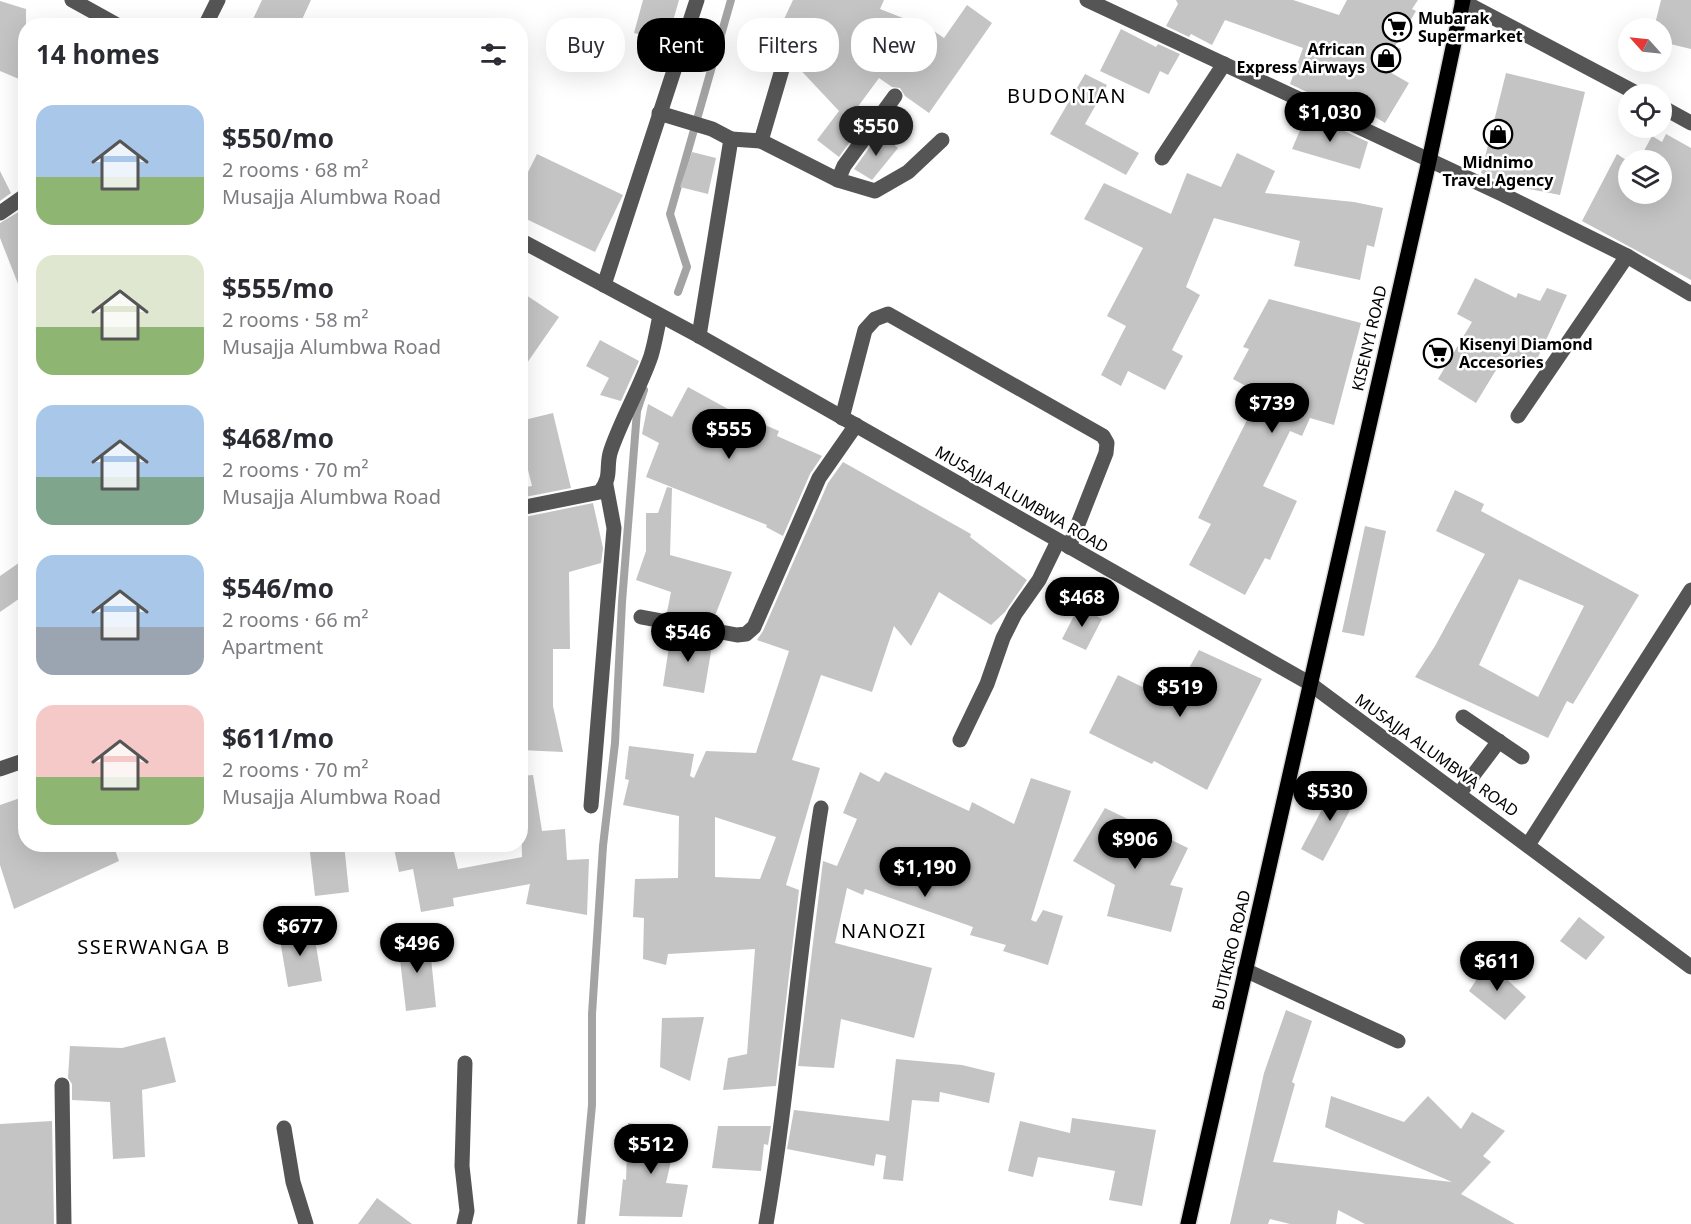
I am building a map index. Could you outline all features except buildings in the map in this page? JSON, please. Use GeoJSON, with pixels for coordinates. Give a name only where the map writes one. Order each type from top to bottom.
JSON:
{"type":"FeatureCollection","features":[{"type":"Feature","properties":{"kind":"main road","name":"KISENYI ROAD"},"geometry":{"type":"LineString","coordinates":[[1309,683],[1433,164],[1462,0]]}},
{"type":"Feature","properties":{"kind":"main road","name":"BUTIKIRO ROAD"},"geometry":{"type":"LineString","coordinates":[[1188,1224],[1309,683]]}},
{"type":"Feature","properties":{"kind":"street"},"geometry":{"type":"LineString","coordinates":[[72,0],[105,18]]}},
{"type":"Feature","properties":{"kind":"street"},"geometry":{"type":"LineString","coordinates":[[209,18],[218,0]]}},
{"type":"Feature","properties":{"kind":"street"},"geometry":{"type":"LineString","coordinates":[[604,285],[697,0]]}},
{"type":"Feature","properties":{"kind":"street"},"geometry":{"type":"LineString","coordinates":[[1088,0],[1627,256],[1691,294]]}},
{"type":"Feature","properties":{"kind":"street"},"geometry":{"type":"LineString","coordinates":[[1462,0],[1619,84]]}},
{"type":"Feature","properties":{"kind":"street"},"geometry":{"type":"LineString","coordinates":[[1162,158],[1224,64]]}},
{"type":"Feature","properties":{"kind":"street"},"geometry":{"type":"LineString","coordinates":[[761,141],[781,72]]}},
{"type":"Feature","properties":{"kind":"street"},"geometry":{"type":"LineString","coordinates":[[838,180],[844,166],[894,96]]}},
{"type":"Feature","properties":{"kind":"street"},"geometry":{"type":"LineString","coordinates":[[659,113],[712,129],[731,139],[761,141],[838,180],[875,191],[908,172],[942,140]]}},
{"type":"Feature","properties":{"kind":"street"},"geometry":{"type":"LineString","coordinates":[[1672,113],[1691,123]]}},
{"type":"Feature","properties":{"kind":"street"},"geometry":{"type":"LineString","coordinates":[[699,336],[731,139]]}},
{"type":"Feature","properties":{"kind":"street"},"geometry":{"type":"LineString","coordinates":[[0,213],[18,201]]}},
{"type":"Feature","properties":{"kind":"street","name":"MUSAJJA ALUMBWA ROAD"},"geometry":{"type":"LineString","coordinates":[[528,244],[699,336],[1309,683],[1691,967]]}},
{"type":"Feature","properties":{"kind":"street"},"geometry":{"type":"LineString","coordinates":[[1518,416],[1627,256]]}},
{"type":"Feature","properties":{"kind":"street"},"geometry":{"type":"LineString","coordinates":[[842,418],[865,330],[875,318],[888,314],[1102,436],[1107,443],[1106,453],[1064,544],[1015,614],[1003,638],[987,684],[960,740]]}},
{"type":"Feature","properties":{"kind":"street"},"geometry":{"type":"LineString","coordinates":[[528,506],[600,492],[606,485],[610,474],[608,460],[620,425],[651,356],[660,316]]}},
{"type":"Feature","properties":{"kind":"street"},"geometry":{"type":"LineString","coordinates":[[641,617],[737,635],[746,634],[754,627],[819,478],[856,426]]}},
{"type":"Feature","properties":{"kind":"street"},"geometry":{"type":"LineString","coordinates":[[591,806],[614,528],[606,485]]}},
{"type":"Feature","properties":{"kind":"street"},"geometry":{"type":"LineString","coordinates":[[1528,845],[1691,590]]}},
{"type":"Feature","properties":{"kind":"street"},"geometry":{"type":"LineString","coordinates":[[1463,717],[1522,757]]}},
{"type":"Feature","properties":{"kind":"street"},"geometry":{"type":"LineString","coordinates":[[1459,794],[1499,741]]}},
{"type":"Feature","properties":{"kind":"street"},"geometry":{"type":"LineString","coordinates":[[0,769],[18,763]]}},
{"type":"Feature","properties":{"kind":"street"},"geometry":{"type":"LineString","coordinates":[[766,1224],[779,1150],[809,878],[821,808]]}},
{"type":"Feature","properties":{"kind":"street"},"geometry":{"type":"LineString","coordinates":[[1245,969],[1398,1041]]}},
{"type":"Feature","properties":{"kind":"street"},"geometry":{"type":"LineString","coordinates":[[464,1224],[467,1211],[462,1166],[465,1063]]}},
{"type":"Feature","properties":{"kind":"street"},"geometry":{"type":"LineString","coordinates":[[62,1084],[64,1224]]}},
{"type":"Feature","properties":{"kind":"street"},"geometry":{"type":"LineString","coordinates":[[284,1128],[293,1182],[306,1224]]}},
{"type":"Feature","properties":{"kind":"waterway"},"geometry":{"type":"LineString","coordinates":[[678,292],[687,267],[670,214],[731,0]]}},
{"type":"Feature","properties":{"kind":"waterway"},"geometry":{"type":"LineString","coordinates":[[581,1224],[592,1105],[592,1014],[603,846],[615,743],[622,602],[637,411],[644,390]]}},
{"type":"Feature","properties":{"kind":"place","name":"Mubarak Supermarket"},"geometry":{"type":"Point","coordinates":[1397,27]}},
{"type":"Feature","properties":{"kind":"place","name":"African Express Airways"},"geometry":{"type":"Point","coordinates":[1386,58]}},
{"type":"Feature","properties":{"kind":"place","name":"Midnimo Travel Agency"},"geometry":{"type":"Point","coordinates":[1498,134]}},
{"type":"Feature","properties":{"kind":"place","name":"Kisenyi Diamond Accesories"},"geometry":{"type":"Point","coordinates":[1438,353]}},
{"type":"Feature","properties":{"kind":"district","name":"BUDONIAN"},"geometry":{"type":"Point","coordinates":[1067,95]}},
{"type":"Feature","properties":{"kind":"district","name":"NANOZI"},"geometry":{"type":"Point","coordinates":[884,930]}},
{"type":"Feature","properties":{"kind":"district","name":"SSERWANGA B"},"geometry":{"type":"Point","coordinates":[154,946]}}]}
